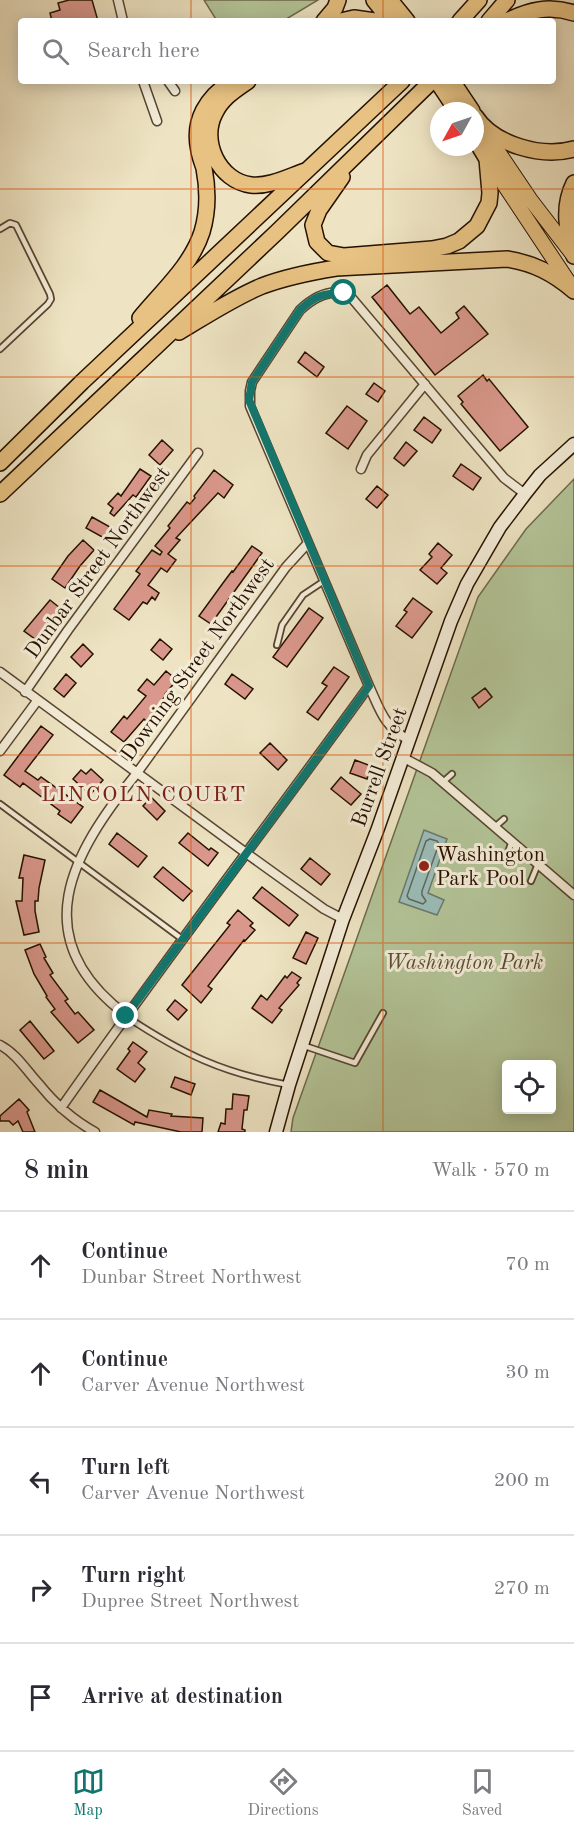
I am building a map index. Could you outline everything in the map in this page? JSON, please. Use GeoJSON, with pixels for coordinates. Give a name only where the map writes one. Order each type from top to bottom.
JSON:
{"type":"FeatureCollection","features":[{"type":"Feature","properties":{"kind":"highway"},"geometry":{"type":"LineString","coordinates":[[327,18],[338,0]]}},
{"type":"Feature","properties":{"kind":"highway"},"geometry":{"type":"LineString","coordinates":[[374,0],[389,18]]}},
{"type":"Feature","properties":{"kind":"highway"},"geometry":{"type":"LineString","coordinates":[[390,0],[405,18]]}},
{"type":"Feature","properties":{"kind":"highway"},"geometry":{"type":"LineString","coordinates":[[463,18],[479,0]]}},
{"type":"Feature","properties":{"kind":"highway"},"geometry":{"type":"LineString","coordinates":[[492,18],[507,0]]}},
{"type":"Feature","properties":{"kind":"highway"},"geometry":{"type":"LineString","coordinates":[[514,18],[537,9],[550,8],[574,13]]}},
{"type":"Feature","properties":{"kind":"highway"},"geometry":{"type":"LineString","coordinates":[[101,364],[179,272],[196,248],[202,232],[207,204],[204,168],[198,144],[198,122],[210,98],[228,84]]}},
{"type":"Feature","properties":{"kind":"highway"},"geometry":{"type":"LineString","coordinates":[[244,84],[224,99],[213,117],[210,142],[216,161],[231,177],[251,185],[271,183],[310,169]]}},
{"type":"Feature","properties":{"kind":"highway"},"geometry":{"type":"LineString","coordinates":[[0,463],[101,364],[399,84]]}},
{"type":"Feature","properties":{"kind":"highway"},"geometry":{"type":"LineString","coordinates":[[0,494],[432,84]]}},
{"type":"Feature","properties":{"kind":"highway"},"geometry":{"type":"LineString","coordinates":[[437,84],[450,102]]}},
{"type":"Feature","properties":{"kind":"highway"},"geometry":{"type":"LineString","coordinates":[[454,84],[466,102]]}},
{"type":"Feature","properties":{"kind":"highway"},"geometry":{"type":"LineString","coordinates":[[484,125],[496,136],[531,150],[548,153],[574,148]]}},
{"type":"Feature","properties":{"kind":"highway"},"geometry":{"type":"LineString","coordinates":[[348,163],[340,182],[319,210],[313,225],[317,242],[322,248],[328,253],[344,256],[432,249],[459,241],[477,226],[489,203],[488,159],[484,153]]}},
{"type":"Feature","properties":{"kind":"highway"},"geometry":{"type":"LineString","coordinates":[[574,183],[566,211],[568,236],[574,256]]}},
{"type":"Feature","properties":{"kind":"highway"},"geometry":{"type":"LineString","coordinates":[[156,346],[241,296],[263,286],[336,268],[507,259],[533,264],[574,290]]}},
{"type":"Feature","properties":{"kind":"main road"},"geometry":{"type":"LineString","coordinates":[[484,130],[530,200],[574,256]]}},
{"type":"Feature","properties":{"kind":"main road"},"geometry":{"type":"LineString","coordinates":[[488,159],[574,290]]}},
{"type":"Feature","properties":{"kind":"street"},"geometry":{"type":"LineString","coordinates":[[118,0],[122,18]]}},
{"type":"Feature","properties":{"kind":"street"},"geometry":{"type":"LineString","coordinates":[[144,84],[157,121]]}},
{"type":"Feature","properties":{"kind":"street"},"geometry":{"type":"LineString","coordinates":[[170,84],[175,91]]}},
{"type":"Feature","properties":{"kind":"street"},"geometry":{"type":"LineString","coordinates":[[410,741],[398,734],[384,720],[369,686],[250,406],[252,382],[294,318],[309,302],[322,294],[344,293],[350,296],[504,478],[525,494]]}},
{"type":"Feature","properties":{"kind":"street"},"geometry":{"type":"LineString","coordinates":[[361,470],[367,455],[425,384]]}},
{"type":"Feature","properties":{"kind":"street","name":"Burrell Street"},"geometry":{"type":"LineString","coordinates":[[276,1132],[343,919],[404,758],[451,621],[467,584],[500,527],[525,494],[540,476],[574,444]]}},
{"type":"Feature","properties":{"kind":"street","name":"Dunbar Street Northwest"},"geometry":{"type":"LineString","coordinates":[[26,692],[68,630],[198,453]]}},
{"type":"Feature","properties":{"kind":"street","name":"Downing Street Northwest"},"geometry":{"type":"LineString","coordinates":[[126,1016],[97,991],[77,961],[71,945],[66,910],[68,893],[77,862],[90,836],[286,567],[308,543]]}},
{"type":"Feature","properties":{"kind":"street"},"geometry":{"type":"LineString","coordinates":[[0,672],[246,853],[324,909],[343,919]]}},
{"type":"Feature","properties":{"kind":"street"},"geometry":{"type":"LineString","coordinates":[[61,1108],[182,939],[369,686]]}},
{"type":"Feature","properties":{"kind":"street"},"geometry":{"type":"LineString","coordinates":[[0,751],[37,701]]}},
{"type":"Feature","properties":{"kind":"street"},"geometry":{"type":"LineString","coordinates":[[404,758],[432,773],[574,895]]}},
{"type":"Feature","properties":{"kind":"street"},"geometry":{"type":"LineString","coordinates":[[1,1047],[18,1057],[61,1108],[95,1132]]}},
{"type":"Feature","properties":{"kind":"street"},"geometry":{"type":"LineString","coordinates":[[74,1132],[76,1120]]}},
{"type":"Feature","properties":{"kind":"lane"},"geometry":{"type":"LineString","coordinates":[[0,229],[10,223],[16,225],[51,299],[0,349]]}},
{"type":"Feature","properties":{"kind":"lane"},"geometry":{"type":"LineString","coordinates":[[277,645],[282,625],[303,595],[324,581]]}},
{"type":"Feature","properties":{"kind":"lane"},"geometry":{"type":"LineString","coordinates":[[443,782],[452,774]]}},
{"type":"Feature","properties":{"kind":"lane"},"geometry":{"type":"LineString","coordinates":[[0,804],[182,939]]}},
{"type":"Feature","properties":{"kind":"lane"},"geometry":{"type":"LineString","coordinates":[[496,826],[504,819]]}},
{"type":"Feature","properties":{"kind":"lane"},"geometry":{"type":"LineString","coordinates":[[507,855],[512,840]]}},
{"type":"Feature","properties":{"kind":"lane"},"geometry":{"type":"LineString","coordinates":[[531,881],[538,863]]}},
{"type":"Feature","properties":{"kind":"lane"},"geometry":{"type":"LineString","coordinates":[[302,1045],[355,1063],[383,1013]]}},
{"type":"Feature","properties":{"kind":"lane"},"geometry":{"type":"LineString","coordinates":[[126,1016],[182,1052],[199,1060],[240,1075],[289,1085]]}},
{"type":"Feature","properties":{"kind":"green space"},"geometry":{"type":"Polygon","coordinates":[[[204,0],[318,0],[288,18],[215,18],[204,0]]]}},
{"type":"Feature","properties":{"kind":"green space","name":"Washington Park"},"geometry":{"type":"Polygon","coordinates":[[[574,479],[574,1132],[291,1132],[293,1118],[478,597],[526,529],[574,479]]]}},
{"type":"Feature","properties":{"kind":"water","name":"Washington Park Pool"},"geometry":{"type":"Polygon","coordinates":[[[424,830],[447,839],[428,893],[444,900],[437,915],[399,902],[424,830]]]}},
{"type":"Feature","properties":{"kind":"building"},"geometry":{"type":"Polygon","coordinates":[[[69,0],[92,0],[97,18],[51,18],[50,13],[60,10],[58,3],[69,0]]]}},
{"type":"Feature","properties":{"kind":"building"},"geometry":{"type":"Polygon","coordinates":[[[387,285],[410,314],[419,307],[441,333],[459,318],[456,313],[464,306],[488,334],[435,375],[372,297],[387,285]]]}},
{"type":"Feature","properties":{"kind":"building"},"geometry":{"type":"Polygon","coordinates":[[[305,352],[324,367],[317,377],[298,362],[305,352]]]}},
{"type":"Feature","properties":{"kind":"building"},"geometry":{"type":"Polygon","coordinates":[[[483,375],[487,381],[489,379],[528,427],[500,451],[461,404],[463,402],[458,396],[483,375]]]}},
{"type":"Feature","properties":{"kind":"building"},"geometry":{"type":"Polygon","coordinates":[[[374,383],[385,391],[378,402],[366,394],[374,383]]]}},
{"type":"Feature","properties":{"kind":"building"},"geometry":{"type":"Polygon","coordinates":[[[347,406],[367,421],[348,449],[326,433],[347,406]]]}},
{"type":"Feature","properties":{"kind":"building"},"geometry":{"type":"Polygon","coordinates":[[[424,417],[441,430],[432,443],[414,430],[424,417]]]}},
{"type":"Feature","properties":{"kind":"building"},"geometry":{"type":"Polygon","coordinates":[[[162,440],[173,450],[160,465],[149,455],[162,440]]]}},
{"type":"Feature","properties":{"kind":"building"},"geometry":{"type":"Polygon","coordinates":[[[406,442],[417,451],[404,466],[394,458],[406,442]]]}},
{"type":"Feature","properties":{"kind":"building"},"geometry":{"type":"Polygon","coordinates":[[[461,464],[481,478],[473,490],[453,476],[461,464]]]}},
{"type":"Feature","properties":{"kind":"building"},"geometry":{"type":"Polygon","coordinates":[[[140,469],[151,476],[136,497],[133,495],[114,516],[110,513],[113,508],[108,504],[118,493],[121,496],[140,469]]]}},
{"type":"Feature","properties":{"kind":"building"},"geometry":{"type":"Polygon","coordinates":[[[214,470],[233,485],[224,498],[218,493],[176,538],[180,540],[168,554],[176,560],[167,572],[161,568],[148,585],[159,593],[155,600],[152,597],[147,604],[143,602],[129,620],[114,609],[140,574],[136,571],[152,550],[160,555],[162,552],[155,546],[187,502],[190,504],[195,498],[194,496],[214,470]]]}},
{"type":"Feature","properties":{"kind":"building"},"geometry":{"type":"Polygon","coordinates":[[[377,486],[388,495],[377,508],[366,499],[377,486]]]}},
{"type":"Feature","properties":{"kind":"building"},"geometry":{"type":"Polygon","coordinates":[[[92,517],[110,527],[104,538],[86,528],[92,517]]]}},
{"type":"Feature","properties":{"kind":"building"},"geometry":{"type":"Polygon","coordinates":[[[83,540],[94,550],[65,588],[52,579],[83,540]]]}},
{"type":"Feature","properties":{"kind":"building"},"geometry":{"type":"Polygon","coordinates":[[[438,543],[452,555],[441,568],[447,573],[437,584],[420,570],[432,557],[429,554],[438,543]]]}},
{"type":"Feature","properties":{"kind":"building"},"geometry":{"type":"Polygon","coordinates":[[[252,546],[262,553],[211,624],[199,616],[252,546]]]}},
{"type":"Feature","properties":{"kind":"building"},"geometry":{"type":"Polygon","coordinates":[[[413,598],[432,612],[412,638],[396,626],[407,612],[404,610],[413,598]]]}},
{"type":"Feature","properties":{"kind":"building"},"geometry":{"type":"Polygon","coordinates":[[[50,600],[60,608],[35,639],[24,631],[50,600]]]}},
{"type":"Feature","properties":{"kind":"building"},"geometry":{"type":"Polygon","coordinates":[[[309,608],[323,618],[287,667],[273,657],[309,608]]]}},
{"type":"Feature","properties":{"kind":"building"},"geometry":{"type":"Polygon","coordinates":[[[160,639],[172,649],[163,660],[151,650],[160,639]]]}},
{"type":"Feature","properties":{"kind":"building"},"geometry":{"type":"Polygon","coordinates":[[[83,644],[93,654],[81,667],[71,657],[83,644]]]}},
{"type":"Feature","properties":{"kind":"building"},"geometry":{"type":"Polygon","coordinates":[[[334,667],[349,677],[318,720],[307,712],[327,686],[322,683],[334,667]]]}},
{"type":"Feature","properties":{"kind":"building"},"geometry":{"type":"Polygon","coordinates":[[[166,671],[177,680],[146,721],[144,719],[124,742],[111,732],[124,716],[127,719],[146,696],[138,690],[147,679],[154,685],[166,671]]]}},
{"type":"Feature","properties":{"kind":"building"},"geometry":{"type":"Polygon","coordinates":[[[66,674],[76,683],[64,697],[54,689],[66,674]]]}},
{"type":"Feature","properties":{"kind":"building"},"geometry":{"type":"Polygon","coordinates":[[[232,674],[253,689],[245,699],[225,684],[232,674]]]}},
{"type":"Feature","properties":{"kind":"building"},"geometry":{"type":"Polygon","coordinates":[[[485,688],[492,697],[479,708],[472,698],[485,688]]]}},
{"type":"Feature","properties":{"kind":"building"},"geometry":{"type":"Polygon","coordinates":[[[41,726],[53,735],[25,771],[38,780],[41,777],[83,807],[71,823],[58,814],[60,811],[23,783],[20,787],[4,775],[41,726]]]}},
{"type":"Feature","properties":{"kind":"building"},"geometry":{"type":"Polygon","coordinates":[[[270,743],[287,760],[278,770],[260,753],[270,743]]]}},
{"type":"Feature","properties":{"kind":"building"},"geometry":{"type":"Polygon","coordinates":[[[355,760],[371,766],[367,779],[350,773],[355,760]]]}},
{"type":"Feature","properties":{"kind":"building"},"geometry":{"type":"Polygon","coordinates":[[[91,769],[103,780],[90,795],[73,779],[81,770],[86,774],[91,769]]]}},
{"type":"Feature","properties":{"kind":"building"},"geometry":{"type":"Polygon","coordinates":[[[341,777],[361,794],[351,805],[331,789],[341,777]]]}},
{"type":"Feature","properties":{"kind":"building"},"geometry":{"type":"Polygon","coordinates":[[[151,797],[165,811],[157,820],[143,806],[151,797]]]}},
{"type":"Feature","properties":{"kind":"building"},"geometry":{"type":"Polygon","coordinates":[[[117,833],[147,856],[138,867],[109,844],[117,833]]]}},
{"type":"Feature","properties":{"kind":"building"},"geometry":{"type":"Polygon","coordinates":[[[188,833],[209,850],[211,848],[218,853],[208,866],[179,843],[188,833]]]}},
{"type":"Feature","properties":{"kind":"building"},"geometry":{"type":"Polygon","coordinates":[[[24,855],[45,860],[38,901],[35,901],[39,932],[24,935],[16,901],[22,901],[23,878],[19,878],[24,855]]]}},
{"type":"Feature","properties":{"kind":"building"},"geometry":{"type":"Polygon","coordinates":[[[310,858],[330,874],[321,885],[301,869],[310,858]]]}},
{"type":"Feature","properties":{"kind":"building"},"geometry":{"type":"Polygon","coordinates":[[[163,867],[192,891],[183,901],[154,877],[163,867]]]}},
{"type":"Feature","properties":{"kind":"building"},"geometry":{"type":"Polygon","coordinates":[[[262,887],[298,915],[289,926],[253,898],[262,887]]]}},
{"type":"Feature","properties":{"kind":"building"},"geometry":{"type":"Polygon","coordinates":[[[238,910],[253,923],[250,926],[255,930],[244,940],[208,986],[212,989],[201,1003],[182,985],[230,925],[227,923],[238,910]]]}},
{"type":"Feature","properties":{"kind":"building"},"geometry":{"type":"Polygon","coordinates":[[[306,932],[318,938],[306,964],[293,958],[306,932]]]}},
{"type":"Feature","properties":{"kind":"building"},"geometry":{"type":"Polygon","coordinates":[[[40,944],[46,957],[44,958],[53,973],[50,975],[68,999],[65,1001],[75,1014],[78,1012],[94,1030],[78,1043],[51,1012],[55,1009],[34,974],[25,950],[40,944]]]}},
{"type":"Feature","properties":{"kind":"building"},"geometry":{"type":"Polygon","coordinates":[[[292,972],[301,978],[297,983],[299,985],[279,1008],[282,1010],[272,1023],[252,1008],[261,995],[267,1000],[285,976],[287,978],[292,972]]]}},
{"type":"Feature","properties":{"kind":"building"},"geometry":{"type":"Polygon","coordinates":[[[175,1000],[187,1010],[178,1020],[167,1010],[175,1000]]]}},
{"type":"Feature","properties":{"kind":"building"},"geometry":{"type":"Polygon","coordinates":[[[30,1021],[54,1051],[44,1059],[20,1030],[30,1021]]]}},
{"type":"Feature","properties":{"kind":"building"},"geometry":{"type":"Polygon","coordinates":[[[133,1042],[147,1052],[138,1063],[145,1069],[135,1082],[117,1069],[130,1051],[128,1049],[133,1042]]]}},
{"type":"Feature","properties":{"kind":"building"},"geometry":{"type":"Polygon","coordinates":[[[175,1077],[195,1084],[191,1095],[171,1087],[175,1077]]]}},
{"type":"Feature","properties":{"kind":"building"},"geometry":{"type":"Polygon","coordinates":[[[100,1090],[147,1117],[149,1110],[172,1114],[171,1116],[203,1118],[202,1132],[181,1132],[135,1122],[134,1125],[93,1102],[100,1090]]]}},
{"type":"Feature","properties":{"kind":"building"},"geometry":{"type":"Polygon","coordinates":[[[233,1094],[249,1096],[247,1110],[244,1110],[242,1129],[245,1132],[218,1132],[221,1123],[225,1124],[226,1109],[232,1109],[233,1094]]]}},
{"type":"Feature","properties":{"kind":"building"},"geometry":{"type":"Polygon","coordinates":[[[19,1099],[29,1110],[27,1112],[35,1132],[23,1132],[18,1121],[13,1125],[9,1121],[0,1121],[0,1116],[19,1099]]]}},
{"type":"Feature","properties":{"kind":"place","name":"Washington Park Pool"},"geometry":{"type":"Point","coordinates":[424,866]}},
{"type":"Feature","properties":{"kind":"district","name":"LINCOLN COURT"},"geometry":{"type":"Point","coordinates":[144,793]}},
{"type":"Feature","properties":{"kind":"route"},"geometry":{"type":"LineString","coordinates":[[126,1016],[369,686],[249,400],[252,382],[300,310],[322,294],[344,293]]}}]}
